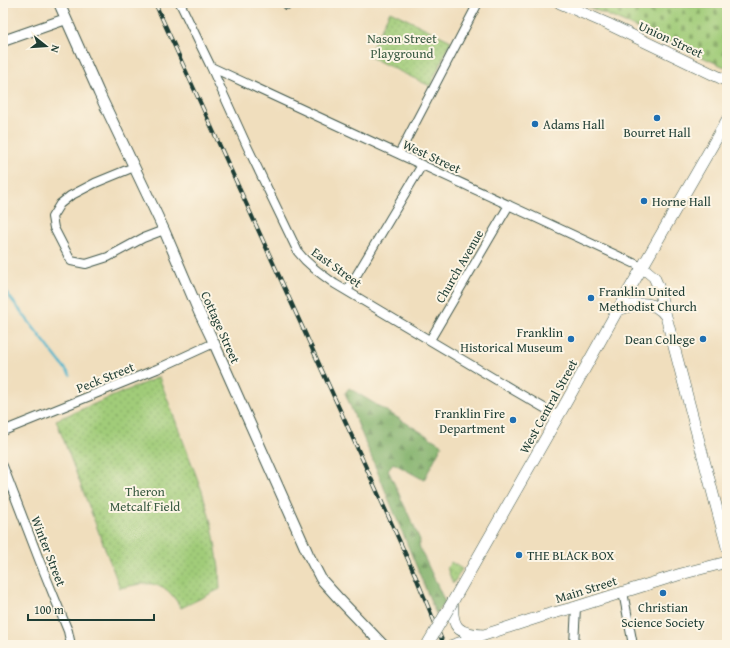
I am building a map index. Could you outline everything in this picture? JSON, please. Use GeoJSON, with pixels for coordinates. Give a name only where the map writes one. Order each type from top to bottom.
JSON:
{"type":"FeatureCollection","features":[{"type":"Feature","properties":{"kind":"main road","name":"Union Street"},"geometry":{"type":"LineString","coordinates":[[560,3],[608,24],[727,81]]}},
{"type":"Feature","properties":{"kind":"main road","name":"West Central Street"},"geometry":{"type":"LineString","coordinates":[[427,645],[558,416],[616,311],[727,120]]}},
{"type":"Feature","properties":{"kind":"main road"},"geometry":{"type":"LineString","coordinates":[[642,267],[656,280],[727,547]]}},
{"type":"Feature","properties":{"kind":"main road"},"geometry":{"type":"LineString","coordinates":[[616,311],[631,306],[647,304],[658,308],[666,316]]}},
{"type":"Feature","properties":{"kind":"main road","name":"Main Street"},"geometry":{"type":"LineString","coordinates":[[453,645],[484,634],[681,574],[727,562]]}},
{"type":"Feature","properties":{"kind":"main road"},"geometry":{"type":"LineString","coordinates":[[453,601],[452,614],[459,629],[465,633],[484,634]]}},
{"type":"Feature","properties":{"kind":"street","name":"Cottage Street"},"geometry":{"type":"LineString","coordinates":[[59,3],[98,93],[164,230],[199,312],[308,554],[321,579],[383,645]]}},
{"type":"Feature","properties":{"kind":"street","name":"East Street"},"geometry":{"type":"LineString","coordinates":[[180,3],[247,146],[298,252],[303,259],[335,284],[558,416]]}},
{"type":"Feature","properties":{"kind":"street"},"geometry":{"type":"LineString","coordinates":[[399,154],[478,3]]}},
{"type":"Feature","properties":{"kind":"street"},"geometry":{"type":"LineString","coordinates":[[3,41],[66,19]]}},
{"type":"Feature","properties":{"kind":"street","name":"West Street"},"geometry":{"type":"LineString","coordinates":[[211,68],[642,267]]}},
{"type":"Feature","properties":{"kind":"street"},"geometry":{"type":"LineString","coordinates":[[347,291],[422,165]]}},
{"type":"Feature","properties":{"kind":"street"},"geometry":{"type":"LineString","coordinates":[[134,167],[95,183],[70,196],[60,204],[52,217],[54,228],[71,260],[86,264],[108,258],[143,238],[164,230]]}},
{"type":"Feature","properties":{"kind":"street","name":"Church Avenue"},"geometry":{"type":"LineString","coordinates":[[430,340],[509,205]]}},
{"type":"Feature","properties":{"kind":"street","name":"Peck Street"},"geometry":{"type":"LineString","coordinates":[[3,431],[157,369],[214,343]]}},
{"type":"Feature","properties":{"kind":"street","name":"Winter Street"},"geometry":{"type":"LineString","coordinates":[[3,466],[68,631],[71,645]]}},
{"type":"Feature","properties":{"kind":"street"},"geometry":{"type":"LineString","coordinates":[[623,592],[633,645]]}},
{"type":"Feature","properties":{"kind":"street"},"geometry":{"type":"LineString","coordinates":[[574,645],[576,607]]}},
{"type":"Feature","properties":{"kind":"green space"},"geometry":{"type":"Polygon","coordinates":[[[580,3],[727,3],[727,68],[580,3]]]}},
{"type":"Feature","properties":{"kind":"green space","name":"Nason Street Playground"},"geometry":{"type":"Polygon","coordinates":[[[390,11],[451,41],[430,86],[368,56],[390,11]]]}},
{"type":"Feature","properties":{"kind":"green space","name":"Theron Metcalf Field"},"geometry":{"type":"Polygon","coordinates":[[[159,377],[202,491],[212,526],[219,569],[220,589],[181,608],[170,593],[159,585],[140,584],[120,588],[56,420],[159,377]]]}},
{"type":"Feature","properties":{"kind":"green space"},"geometry":{"type":"Polygon","coordinates":[[[349,388],[442,445],[424,480],[393,463],[388,470],[420,540],[419,546],[445,602],[436,614],[345,393],[349,388]]]}},
{"type":"Feature","properties":{"kind":"green space"},"geometry":{"type":"Polygon","coordinates":[[[451,562],[462,569],[453,584],[447,568],[451,562]]]}},
{"type":"Feature","properties":{"kind":"waterway"},"geometry":{"type":"LineString","coordinates":[[3,285],[9,296],[70,375]]}},
{"type":"Feature","properties":{"kind":"railway"},"geometry":{"type":"LineString","coordinates":[[155,3],[415,575],[444,645]]}},
{"type":"Feature","properties":{"kind":"place","name":"Bourret Hall"},"geometry":{"type":"Point","coordinates":[657,118]}},
{"type":"Feature","properties":{"kind":"place","name":"Adams Hall"},"geometry":{"type":"Point","coordinates":[535,124]}},
{"type":"Feature","properties":{"kind":"place","name":"Horne Hall"},"geometry":{"type":"Point","coordinates":[644,201]}},
{"type":"Feature","properties":{"kind":"place","name":"Franklin United Methodist Church"},"geometry":{"type":"Point","coordinates":[591,298]}},
{"type":"Feature","properties":{"kind":"place","name":"Franklin Historical Museum"},"geometry":{"type":"Point","coordinates":[571,339]}},
{"type":"Feature","properties":{"kind":"place","name":"Dean College"},"geometry":{"type":"Point","coordinates":[703,339]}},
{"type":"Feature","properties":{"kind":"place","name":"Franklin Fire Department"},"geometry":{"type":"Point","coordinates":[513,420]}},
{"type":"Feature","properties":{"kind":"place","name":"THE BLACK BOX"},"geometry":{"type":"Point","coordinates":[519,555]}},
{"type":"Feature","properties":{"kind":"place","name":"Christian Science Society"},"geometry":{"type":"Point","coordinates":[663,593]}}]}
